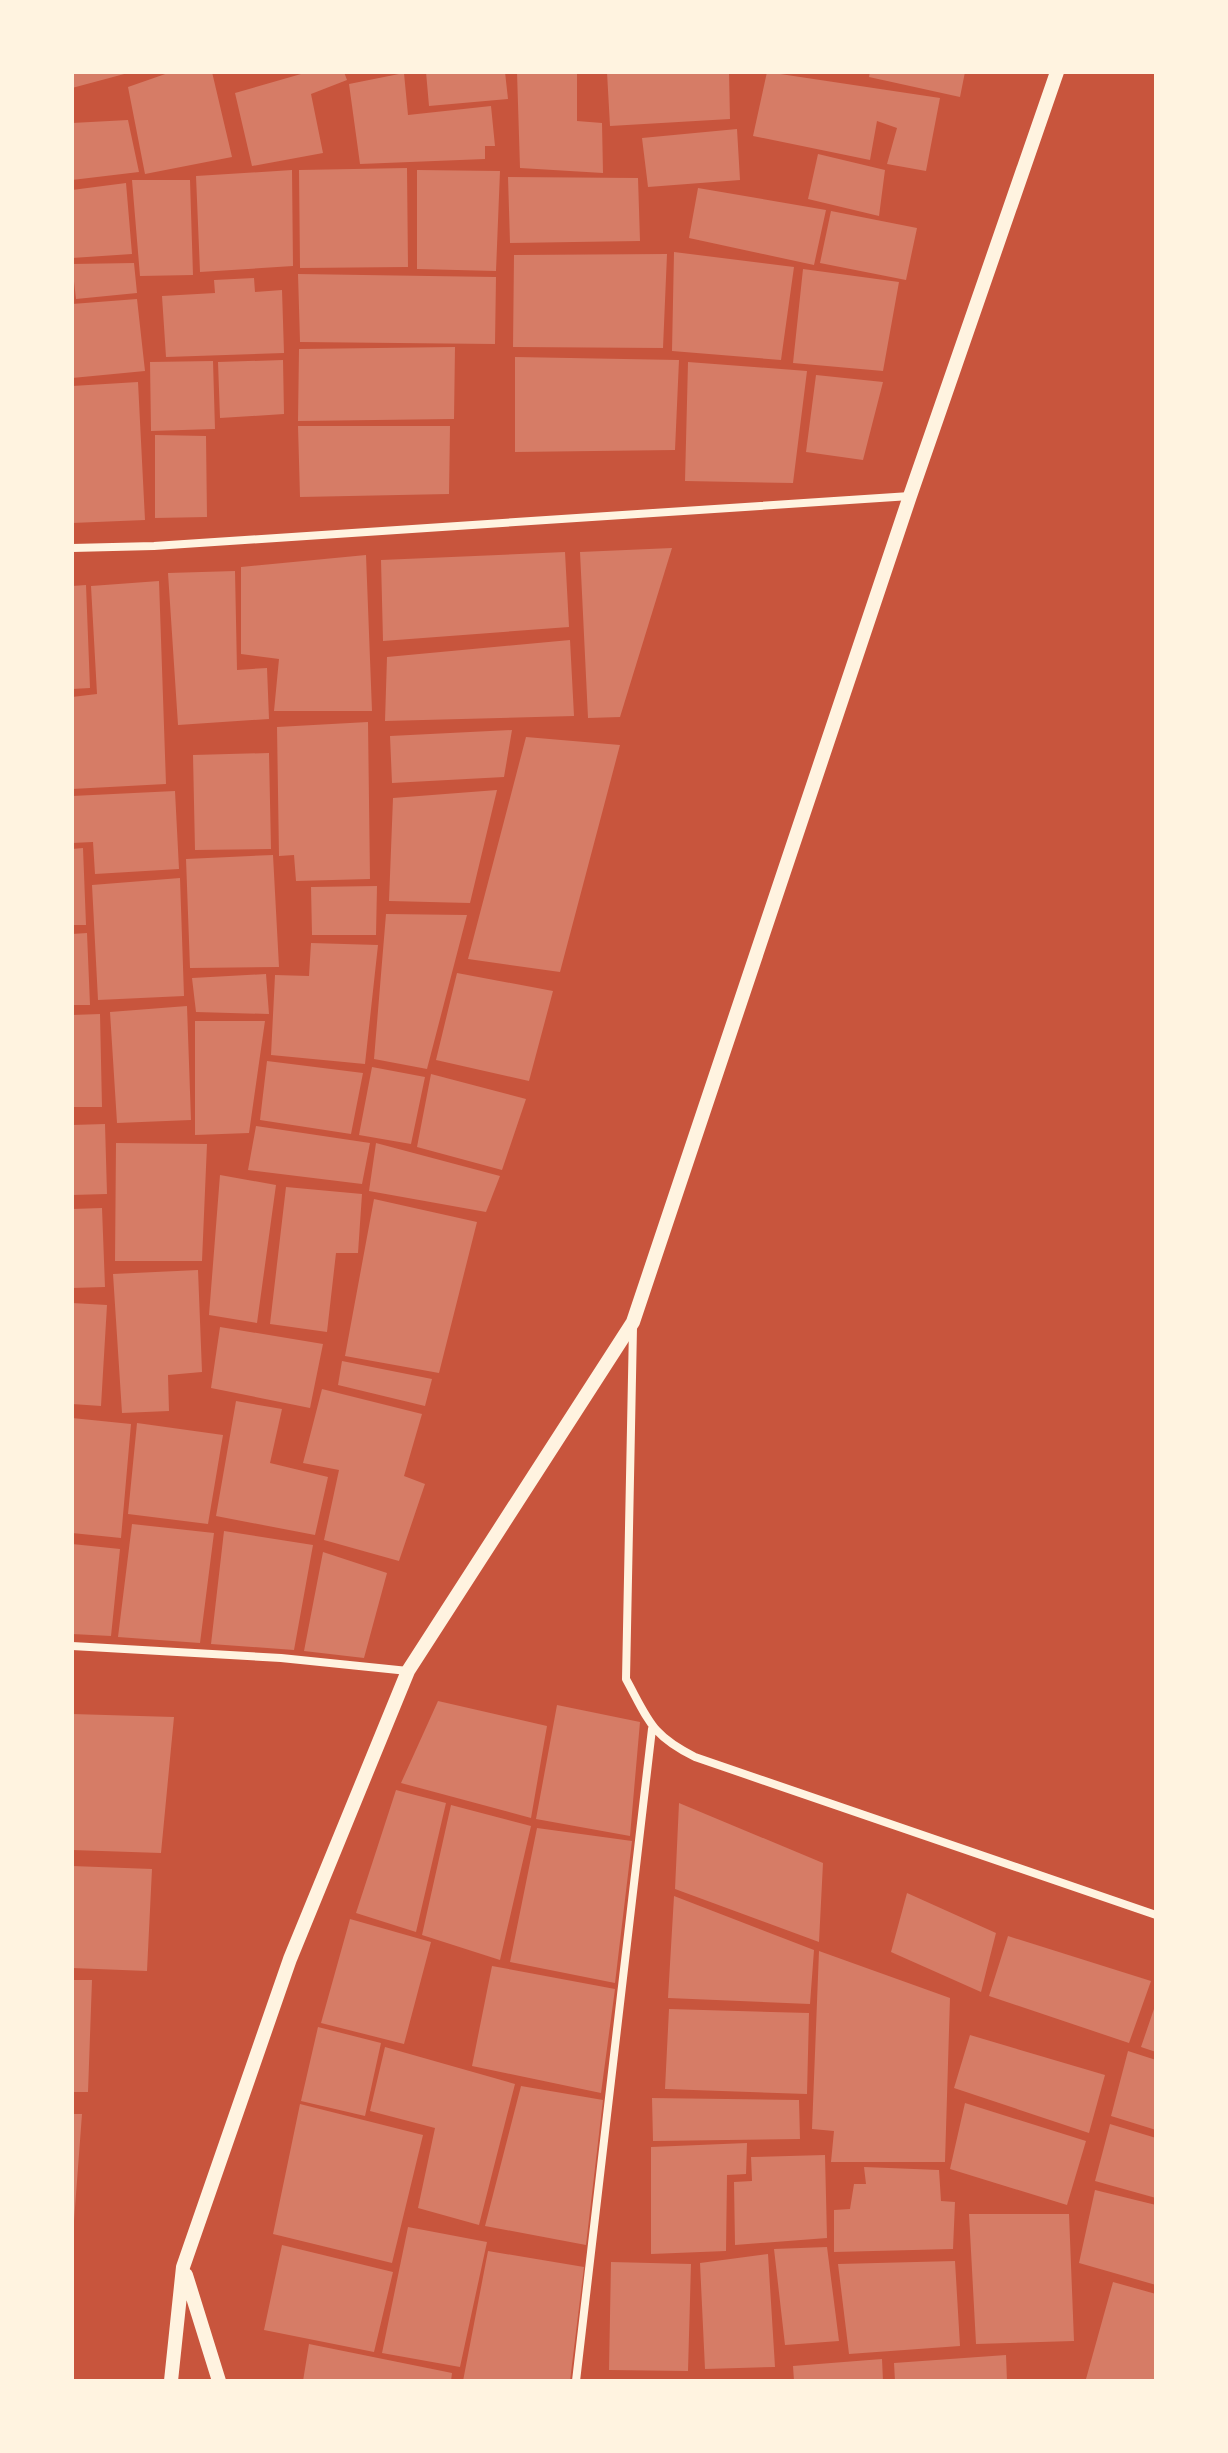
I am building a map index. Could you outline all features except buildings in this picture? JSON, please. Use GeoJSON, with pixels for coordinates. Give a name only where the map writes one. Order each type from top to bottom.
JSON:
{"type":"FeatureCollection","features":[{"type":"Feature","properties":{"kind":"street"},"geometry":{"type":"LineString","coordinates":[[171,2381],[183,2267],[290,1959],[408,1671],[633,1322],[910,496],[1057,72]]}},
{"type":"Feature","properties":{"kind":"street"},"geometry":{"type":"LineString","coordinates":[[72,548],[154,546],[910,496]]}},
{"type":"Feature","properties":{"kind":"street"},"geometry":{"type":"LineString","coordinates":[[633,1322],[626,1679],[652,1729],[672,1746],[695,1757],[1156,1915]]}},
{"type":"Feature","properties":{"kind":"street"},"geometry":{"type":"LineString","coordinates":[[72,1646],[281,1658],[408,1671]]}},
{"type":"Feature","properties":{"kind":"street"},"geometry":{"type":"LineString","coordinates":[[576,2381],[652,1729]]}},
{"type":"Feature","properties":{"kind":"street"},"geometry":{"type":"LineString","coordinates":[[183,2267],[219,2381]]}}]}
